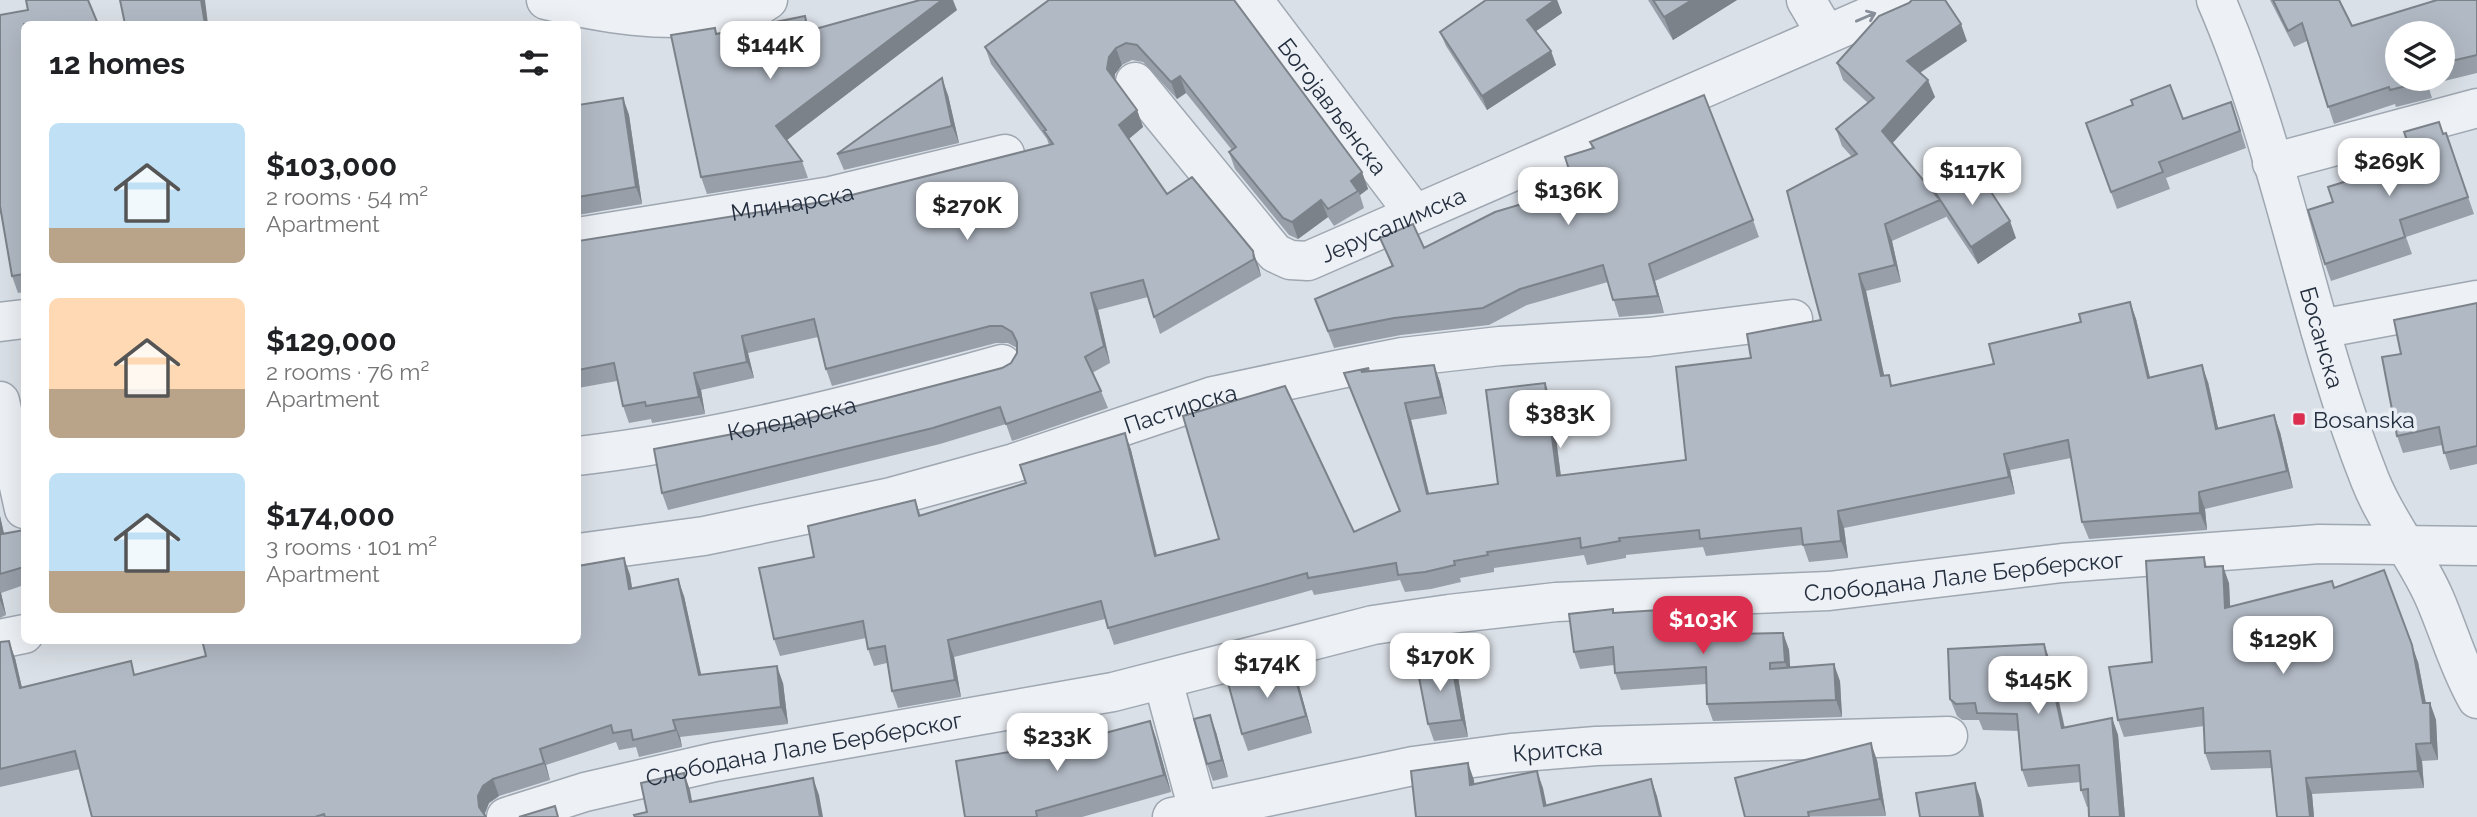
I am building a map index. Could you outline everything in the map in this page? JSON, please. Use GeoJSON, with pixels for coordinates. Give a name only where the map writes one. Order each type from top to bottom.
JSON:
{"type":"FeatureCollection","features":[{"type":"Feature","properties":{"kind":"street"},"geometry":{"type":"LineString","coordinates":[[547,0],[640,19],[681,20],[746,11],[768,0]]}},
{"type":"Feature","properties":{"kind":"street","name":"Богојављенска"},"geometry":{"type":"LineString","coordinates":[[1253,0],[1414,213]]}},
{"type":"Feature","properties":{"kind":"street"},"geometry":{"type":"LineString","coordinates":[[1806,0],[1826,34]]}},
{"type":"Feature","properties":{"kind":"street","name":"Јерусалимска"},"geometry":{"type":"LineString","coordinates":[[1135,82],[1275,253],[1290,260],[1308,261],[1906,0]]}},
{"type":"Feature","properties":{"kind":"street","name":"Босанска"},"geometry":{"type":"LineString","coordinates":[[2216,0],[2233,39],[2320,329],[2370,479],[2401,543],[2433,594],[2455,657],[2477,699]]}},
{"type":"Feature","properties":{"kind":"street"},"geometry":{"type":"LineString","coordinates":[[2272,163],[2477,108]]}},
{"type":"Feature","properties":{"kind":"street","name":"Млинарска"},"geometry":{"type":"LineString","coordinates":[[581,237],[831,196],[1005,154]]}},
{"type":"Feature","properties":{"kind":"street"},"geometry":{"type":"LineString","coordinates":[[2320,329],[2477,300]]}},
{"type":"Feature","properties":{"kind":"street"},"geometry":{"type":"LineString","coordinates":[[0,322],[21,318]]}},
{"type":"Feature","properties":{"kind":"street","name":"Пастирска"},"geometry":{"type":"LineString","coordinates":[[581,553],[704,536],[891,497],[1014,463],[1213,396],[1403,357],[1500,346],[1649,337],[1793,319]]}},
{"type":"Feature","properties":{"kind":"street","name":"Коледарска"},"geometry":{"type":"LineString","coordinates":[[581,456],[628,450],[860,404],[1002,364]]}},
{"type":"Feature","properties":{"kind":"street"},"geometry":{"type":"LineString","coordinates":[[0,401],[6,453],[21,500]]}},
{"type":"Feature","properties":{"kind":"street","name":"Слободана Лале Берберског"},"geometry":{"type":"LineString","coordinates":[[506,817],[585,792],[715,762],[1053,704],[1163,681],[1373,625],[1501,607],[1829,591],[2063,563],[2319,544],[2477,546]]}},
{"type":"Feature","properties":{"kind":"street"},"geometry":{"type":"LineString","coordinates":[[0,639],[21,635]]}},
{"type":"Feature","properties":{"kind":"street"},"geometry":{"type":"LineString","coordinates":[[1163,681],[1190,816]]}},
{"type":"Feature","properties":{"kind":"street","name":"Критска"},"geometry":{"type":"LineString","coordinates":[[1190,816],[1401,769],[1511,753],[1596,746],[1948,736]]}},
{"type":"Feature","properties":{"kind":"building"},"geometry":{"type":"Polygon","coordinates":[[[26,0],[88,0],[97,21],[21,21],[21,274],[12,276],[0,206],[0,15],[28,10],[26,0]]]}},
{"type":"Feature","properties":{"kind":"building"},"geometry":{"type":"Polygon","coordinates":[[[120,0],[201,0],[204,21],[124,21],[120,0]]]}},
{"type":"Feature","properties":{"kind":"building"},"geometry":{"type":"Polygon","coordinates":[[[920,0],[942,0],[776,126],[802,161],[701,177],[671,35],[715,28],[716,34],[805,16],[808,31],[920,0]]]}},
{"type":"Feature","properties":{"kind":"building"},"geometry":{"type":"Polygon","coordinates":[[[1049,0],[1234,0],[1362,172],[1351,181],[1358,191],[1328,209],[1321,200],[1292,222],[1283,218],[1229,152],[1236,147],[1180,76],[1171,82],[1137,45],[1126,43],[1116,48],[1109,57],[1107,69],[1137,110],[1119,125],[1167,194],[1192,177],[1253,251],[1254,259],[1154,317],[1143,280],[1091,293],[1104,346],[1085,357],[1101,391],[1006,424],[1000,407],[933,428],[662,493],[654,449],[791,423],[1002,368],[1011,363],[1017,353],[1017,342],[1012,332],[1002,326],[990,326],[826,369],[814,319],[742,336],[747,362],[694,373],[699,397],[646,406],[645,402],[623,406],[614,363],[581,369],[581,241],[828,201],[1053,144],[1044,131],[1046,130],[985,47],[1049,0]]]}},
{"type":"Feature","properties":{"kind":"building"},"geometry":{"type":"Polygon","coordinates":[[[1486,0],[1555,0],[1527,20],[1551,51],[1482,96],[1440,32],[1486,0]]]}},
{"type":"Feature","properties":{"kind":"building"},"geometry":{"type":"Polygon","coordinates":[[[1653,0],[1692,0],[1664,17],[1653,0]]]}},
{"type":"Feature","properties":{"kind":"building"},"geometry":{"type":"Polygon","coordinates":[[[1912,0],[1945,0],[1961,24],[1907,61],[1928,80],[1882,131],[1940,200],[1885,224],[1895,265],[1859,274],[1881,376],[1889,375],[1891,386],[1994,364],[1989,344],[2081,322],[2079,314],[2130,302],[2148,378],[2202,365],[2216,429],[2274,415],[2287,471],[2199,492],[2200,513],[2082,522],[2068,440],[2004,454],[2009,477],[1838,511],[1841,541],[1803,545],[1801,528],[1700,539],[1699,530],[1619,538],[1620,541],[1581,548],[1580,538],[1487,552],[1488,555],[1454,561],[1455,565],[1425,572],[1398,575],[1396,563],[1308,578],[1307,573],[1108,628],[1101,601],[948,640],[955,680],[892,691],[885,646],[868,649],[863,621],[774,639],[759,568],[814,557],[808,526],[915,500],[919,516],[1026,483],[1020,465],[1125,433],[1155,556],[1219,539],[1183,416],[1285,386],[1354,532],[1400,511],[1344,373],[1369,368],[1361,372],[1434,365],[1441,397],[1405,403],[1427,494],[1498,484],[1486,390],[1545,383],[1557,476],[1686,460],[1676,367],[1751,358],[1747,334],[1821,320],[1787,191],[1857,154],[1836,129],[1874,98],[1837,63],[1879,16],[1912,0]]]}},
{"type":"Feature","properties":{"kind":"building"},"geometry":{"type":"Polygon","coordinates":[[[2273,0],[2339,0],[2352,26],[2437,0],[2477,0],[2477,55],[2455,60],[2455,21],[2385,21],[2385,88],[2328,107],[2302,23],[2288,31],[2273,0]]]}},
{"type":"Feature","properties":{"kind":"building"},"geometry":{"type":"Polygon","coordinates":[[[942,78],[952,126],[837,154],[942,78]]]}},
{"type":"Feature","properties":{"kind":"building"},"geometry":{"type":"Polygon","coordinates":[[[2170,85],[2183,119],[2231,102],[2240,131],[2159,162],[2163,172],[2111,192],[2086,123],[2133,105],[2131,100],[2170,85]]]}},
{"type":"Feature","properties":{"kind":"building"},"geometry":{"type":"Polygon","coordinates":[[[1704,95],[1753,220],[1649,264],[1658,296],[1613,300],[1603,265],[1520,289],[1483,308],[1394,318],[1328,331],[1315,299],[1393,266],[1380,238],[1413,224],[1424,248],[1495,212],[1575,188],[1565,157],[1594,148],[1590,142],[1704,95]]]}},
{"type":"Feature","properties":{"kind":"building"},"geometry":{"type":"Polygon","coordinates":[[[623,98],[636,187],[581,196],[581,105],[623,98]]]}},
{"type":"Feature","properties":{"kind":"building"},"geometry":{"type":"Polygon","coordinates":[[[2439,122],[2443,134],[2446,133],[2468,197],[2400,220],[2405,237],[2325,264],[2308,210],[2333,202],[2328,187],[2414,160],[2404,132],[2439,122]]]}},
{"type":"Feature","properties":{"kind":"building"},"geometry":{"type":"Polygon","coordinates":[[[1974,166],[2010,221],[1971,247],[1935,192],[1974,166]]]}},
{"type":"Feature","properties":{"kind":"building"},"geometry":{"type":"Polygon","coordinates":[[[2477,303],[2477,446],[2444,453],[2439,427],[2397,436],[2382,357],[2401,354],[2394,320],[2477,303]]]}},
{"type":"Feature","properties":{"kind":"building"},"geometry":{"type":"Polygon","coordinates":[[[0,526],[2,534],[21,531],[21,568],[0,574],[0,526]]]}},
{"type":"Feature","properties":{"kind":"building"},"geometry":{"type":"Polygon","coordinates":[[[2204,557],[2205,567],[2223,566],[2225,608],[2332,581],[2334,588],[2384,570],[2412,645],[2423,703],[2430,703],[2431,743],[2416,744],[2418,771],[2306,778],[2310,817],[2277,817],[2270,751],[2205,753],[2203,708],[2118,720],[2109,667],[2152,662],[2146,561],[2204,557]]]}},
{"type":"Feature","properties":{"kind":"building"},"geometry":{"type":"Polygon","coordinates":[[[624,558],[629,589],[678,579],[699,675],[777,666],[781,707],[673,720],[676,730],[633,740],[631,730],[613,733],[611,725],[540,749],[544,763],[493,779],[483,786],[478,796],[479,807],[486,817],[325,817],[324,814],[315,817],[92,817],[75,751],[0,769],[0,642],[9,641],[20,688],[131,661],[134,675],[206,656],[203,644],[581,644],[581,565],[624,558]]]}},
{"type":"Feature","properties":{"kind":"building"},"geometry":{"type":"Polygon","coordinates":[[[1691,608],[1693,635],[1783,633],[1785,662],[1770,663],[1770,669],[1834,664],[1836,700],[1707,704],[1706,667],[1615,673],[1613,647],[1574,652],[1569,614],[1613,609],[1613,613],[1691,608]]]}},
{"type":"Feature","properties":{"kind":"building"},"geometry":{"type":"Polygon","coordinates":[[[2044,644],[2062,728],[2112,718],[2120,817],[2089,817],[2088,789],[2081,790],[2079,765],[2022,770],[2017,714],[1977,713],[1975,703],[1956,704],[1950,699],[1948,649],[2044,644]]]}},
{"type":"Feature","properties":{"kind":"building"},"geometry":{"type":"Polygon","coordinates":[[[1451,661],[1462,720],[1428,724],[1417,667],[1451,661]]]}},
{"type":"Feature","properties":{"kind":"building"},"geometry":{"type":"Polygon","coordinates":[[[1292,666],[1306,716],[1242,734],[1228,683],[1292,666]]]}},
{"type":"Feature","properties":{"kind":"building"},"geometry":{"type":"Polygon","coordinates":[[[1210,715],[1222,760],[1207,764],[1194,719],[1210,715]]]}},
{"type":"Feature","properties":{"kind":"building"},"geometry":{"type":"Polygon","coordinates":[[[1150,721],[1164,775],[1036,811],[1037,817],[965,817],[956,761],[1079,740],[1150,721]]]}},
{"type":"Feature","properties":{"kind":"building"},"geometry":{"type":"Polygon","coordinates":[[[1871,743],[1880,799],[1808,812],[1809,817],[1745,817],[1735,778],[1871,743]]]}},
{"type":"Feature","properties":{"kind":"building"},"geometry":{"type":"Polygon","coordinates":[[[1468,763],[1470,785],[1537,771],[1544,806],[1651,779],[1660,817],[1416,817],[1411,771],[1468,763]]]}},
{"type":"Feature","properties":{"kind":"building"},"geometry":{"type":"Polygon","coordinates":[[[684,773],[690,802],[813,778],[820,817],[635,817],[634,815],[647,812],[641,783],[684,773]]]}},
{"type":"Feature","properties":{"kind":"building"},"geometry":{"type":"Polygon","coordinates":[[[1975,783],[1980,817],[1920,817],[1916,793],[1975,783]]]}},
{"type":"Feature","properties":{"kind":"building"},"geometry":{"type":"Polygon","coordinates":[[[555,806],[558,817],[519,817],[555,806]]]}},
{"type":"Feature","properties":{"kind":"place","name":"Bosanska"},"geometry":{"type":"Point","coordinates":[2299,419]}}]}
